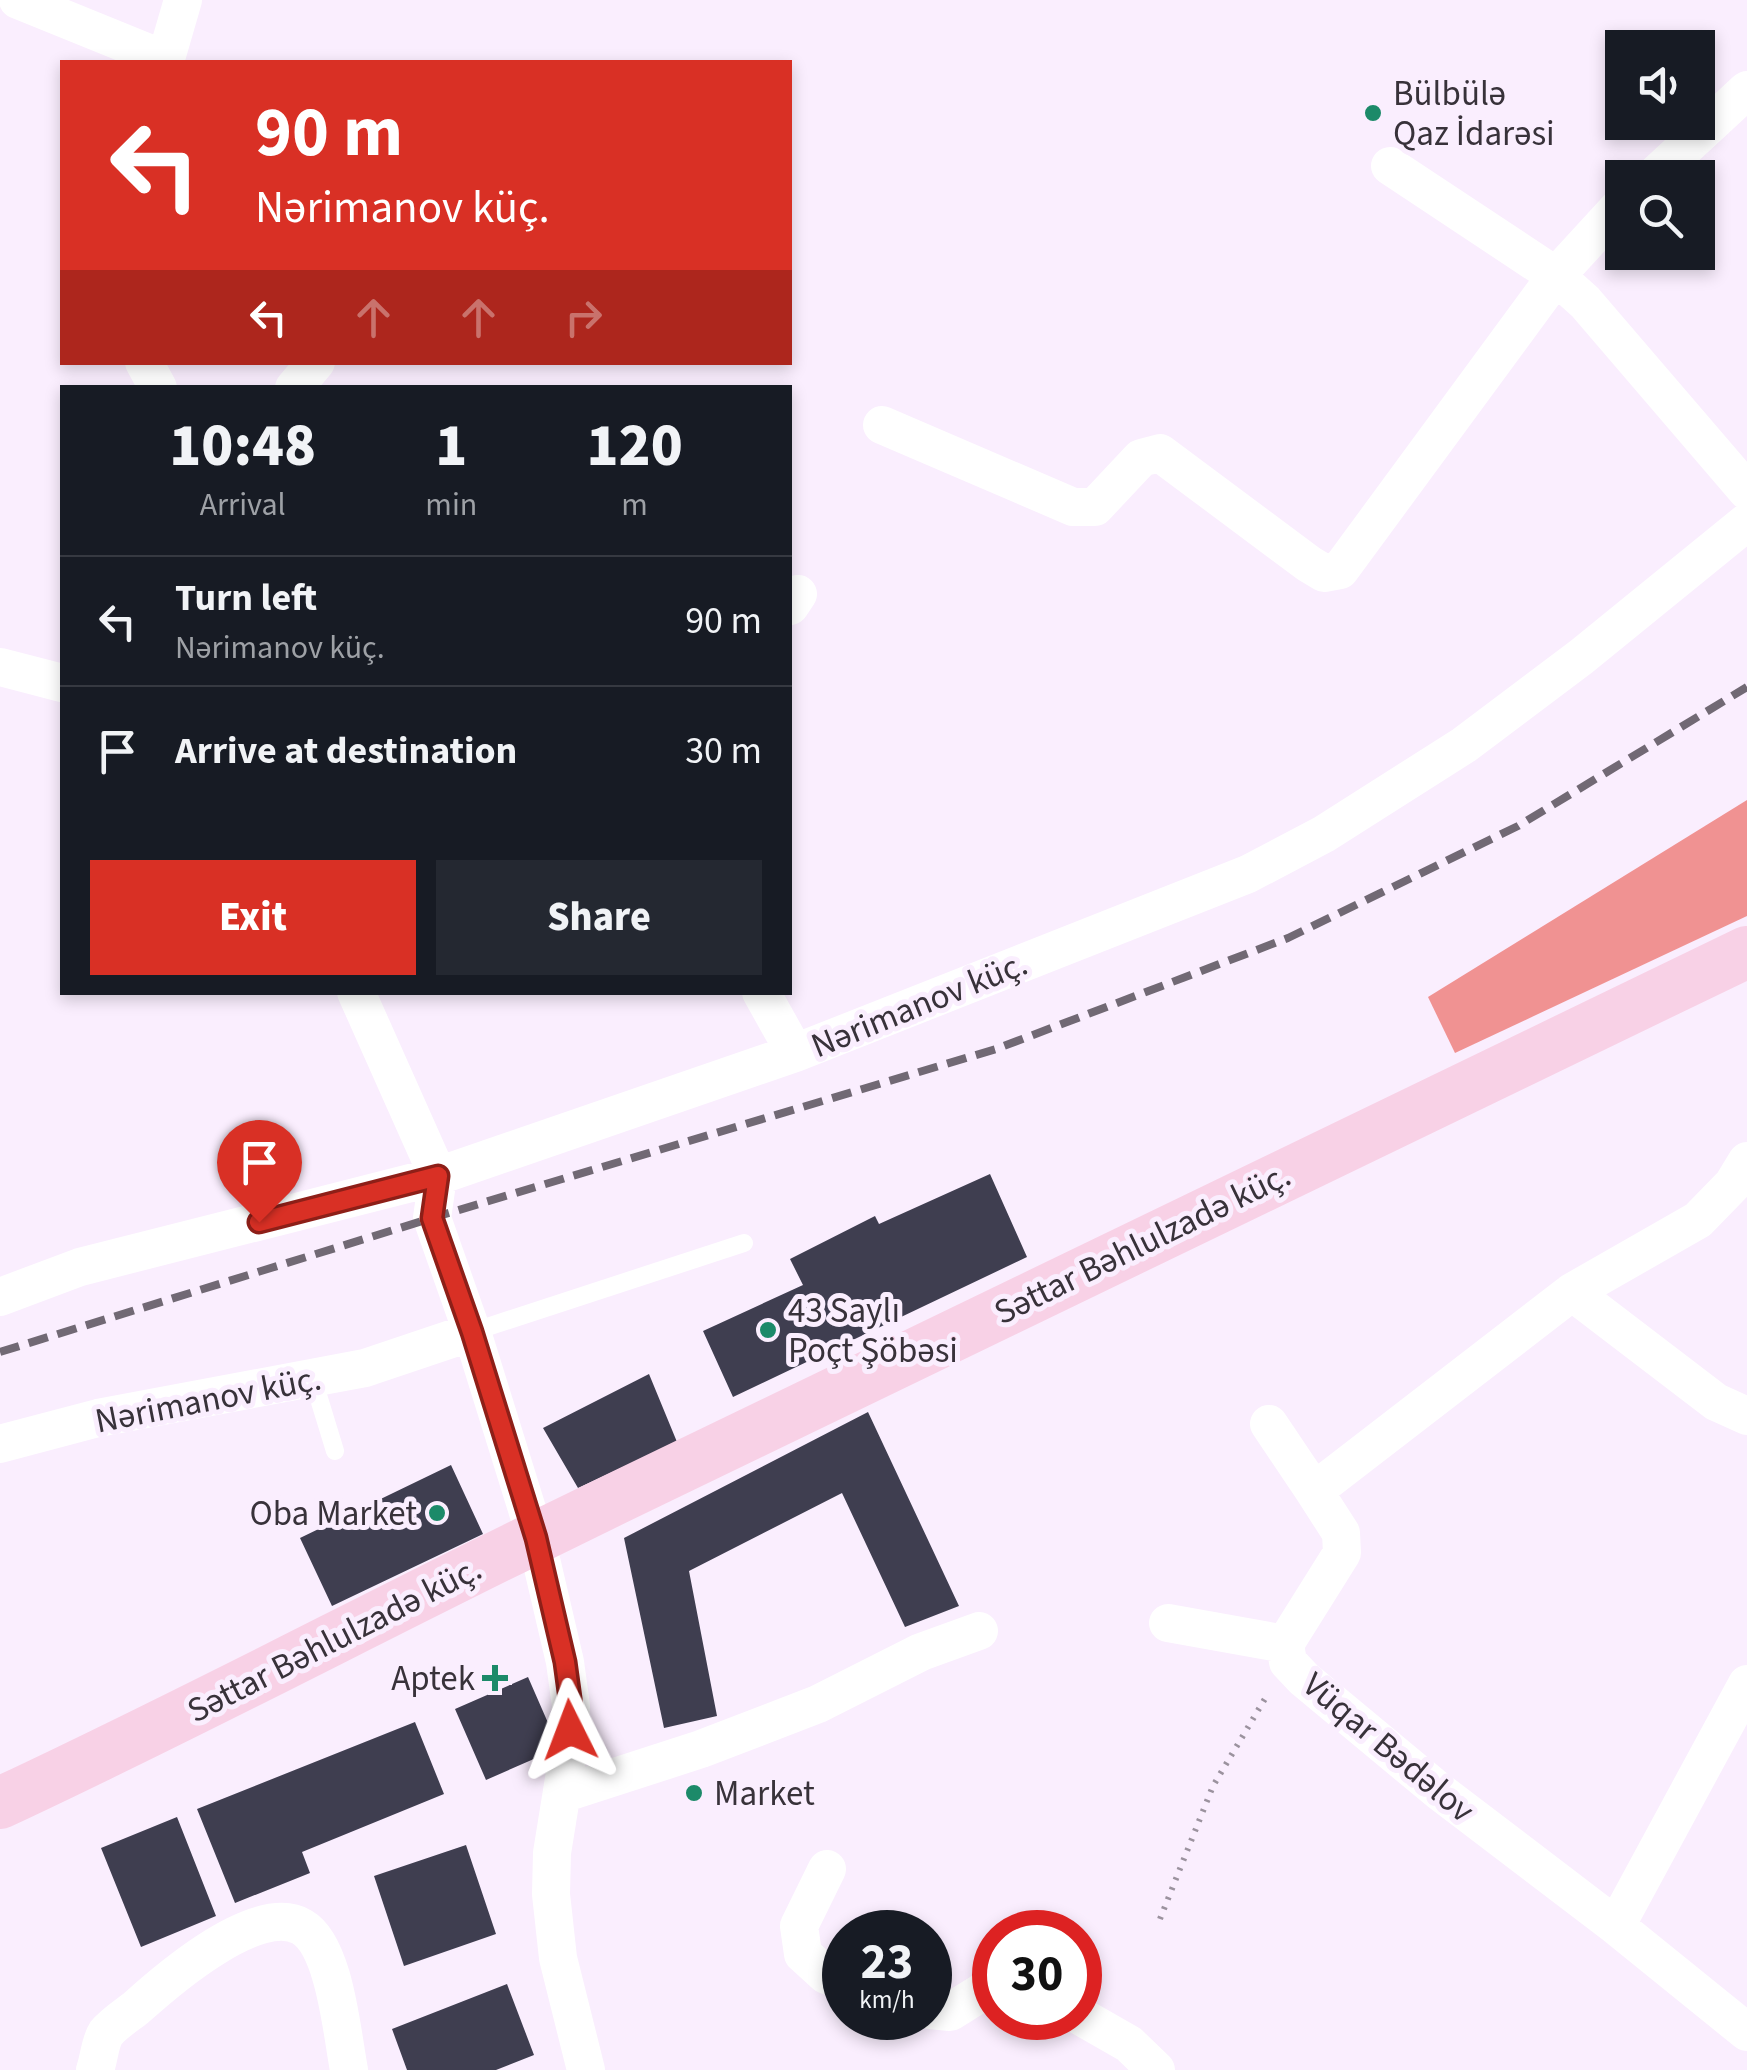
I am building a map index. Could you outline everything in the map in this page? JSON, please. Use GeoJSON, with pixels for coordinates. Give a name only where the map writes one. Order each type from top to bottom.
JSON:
{"type":"FeatureCollection","features":[{"type":"Feature","properties":{"kind":"main road","name":"Səttar Bəhlulzadə küç."},"geometry":{"type":"LineString","coordinates":[[0,1803],[111,1752],[536,1538],[1747,952]]}},
{"type":"Feature","properties":{"kind":"street"},"geometry":{"type":"LineString","coordinates":[[18,0],[163,60]]}},
{"type":"Feature","properties":{"kind":"street"},"geometry":{"type":"LineString","coordinates":[[165,60],[183,0]]}},
{"type":"Feature","properties":{"kind":"street"},"geometry":{"type":"LineString","coordinates":[[1671,160],[1747,90]]}},
{"type":"Feature","properties":{"kind":"street"},"geometry":{"type":"LineString","coordinates":[[1390,166],[1556,276],[1599,315],[1747,490]]}},
{"type":"Feature","properties":{"kind":"street"},"geometry":{"type":"LineString","coordinates":[[882,426],[1073,507],[1095,507],[1141,458],[1160,452],[1324,573],[1340,570],[1556,276],[1605,223]]}},
{"type":"Feature","properties":{"kind":"street"},"geometry":{"type":"LineString","coordinates":[[297,385],[313,365]]}},
{"type":"Feature","properties":{"kind":"street","name":"Nərimanov küç."},"geometry":{"type":"LineString","coordinates":[[0,1297],[80,1268],[438,1176],[794,1053],[1248,874],[1324,834],[1464,745],[1581,657],[1747,522]]}},
{"type":"Feature","properties":{"kind":"street"},"geometry":{"type":"LineString","coordinates":[[4,678],[60,683]]}},
{"type":"Feature","properties":{"kind":"street"},"geometry":{"type":"LineString","coordinates":[[357,995],[438,1176],[432,1218],[536,1538],[565,1662],[571,1706],[552,1853],[551,1894],[558,1958],[586,2070]]}},
{"type":"Feature","properties":{"kind":"street"},"geometry":{"type":"LineString","coordinates":[[764,995],[794,1053]]}},
{"type":"Feature","properties":{"kind":"street"},"geometry":{"type":"LineString","coordinates":[[1269,1424],[1314,1491],[1572,1292],[1698,1220],[1733,1184],[1747,1161]]}},
{"type":"Feature","properties":{"kind":"street"},"geometry":{"type":"LineString","coordinates":[[1572,1292],[1716,1402],[1747,1416]]}},
{"type":"Feature","properties":{"kind":"street","name":"Nərimanov küç."},"geometry":{"type":"LineString","coordinates":[[0,1444],[98,1418],[365,1368],[472,1332]]}},
{"type":"Feature","properties":{"kind":"street","name":"Vüqar Bədəlov"},"geometry":{"type":"LineString","coordinates":[[1314,1491],[1341,1533],[1342,1553],[1286,1653],[1440,1792],[1747,2032]]}},
{"type":"Feature","properties":{"kind":"street"},"geometry":{"type":"LineString","coordinates":[[1168,1623],[1286,1653]]}},
{"type":"Feature","properties":{"kind":"street"},"geometry":{"type":"LineString","coordinates":[[562,1794],[701,1749],[818,1704],[920,1652],[979,1631]]}},
{"type":"Feature","properties":{"kind":"street"},"geometry":{"type":"LineString","coordinates":[[1616,1926],[1747,1684]]}},
{"type":"Feature","properties":{"kind":"street"},"geometry":{"type":"LineString","coordinates":[[822,1971],[803,1954],[799,1926],[828,1868]]}},
{"type":"Feature","properties":{"kind":"street"},"geometry":{"type":"LineString","coordinates":[[96,2070],[106,2033],[160,1986],[200,1956],[246,1932],[262,1924],[286,1922],[302,1927],[321,1946],[349,2070]]}},
{"type":"Feature","properties":{"kind":"street"},"geometry":{"type":"LineString","coordinates":[[1102,2029],[1128,2044],[1156,2070]]}},
{"type":"Feature","properties":{"kind":"lane"},"geometry":{"type":"LineString","coordinates":[[472,1332],[744,1243]]}},
{"type":"Feature","properties":{"kind":"lane"},"geometry":{"type":"LineString","coordinates":[[313,1379],[335,1450]]}},
{"type":"Feature","properties":{"kind":"path"},"geometry":{"type":"LineString","coordinates":[[1160,1918],[1213,1786],[1286,1653]]}},
{"type":"Feature","properties":{"kind":"shaded area"},"geometry":{"type":"Polygon","coordinates":[[[1747,800],[1747,916],[1455,1053],[1428,997],[1747,800]]]}},
{"type":"Feature","properties":{"kind":"building"},"geometry":{"type":"Polygon","coordinates":[[[990,1174],[1027,1257],[733,1397],[703,1331],[803,1285],[790,1259],[875,1216],[879,1224],[990,1174]]]}},
{"type":"Feature","properties":{"kind":"building"},"geometry":{"type":"Polygon","coordinates":[[[649,1374],[677,1442],[578,1488],[543,1428],[649,1374]]]}},
{"type":"Feature","properties":{"kind":"building"},"geometry":{"type":"Polygon","coordinates":[[[868,1412],[959,1606],[905,1627],[842,1493],[689,1571],[717,1716],[664,1728],[624,1538],[868,1412]]]}},
{"type":"Feature","properties":{"kind":"building"},"geometry":{"type":"Polygon","coordinates":[[[451,1465],[483,1534],[332,1606],[300,1538],[451,1465]]]}},
{"type":"Feature","properties":{"kind":"building"},"geometry":{"type":"Polygon","coordinates":[[[528,1677],[559,1748],[486,1780],[455,1709],[528,1677]]]}},
{"type":"Feature","properties":{"kind":"building"},"geometry":{"type":"Polygon","coordinates":[[[415,1722],[444,1794],[302,1852],[310,1873],[235,1903],[197,1809],[415,1722]]]}},
{"type":"Feature","properties":{"kind":"building"},"geometry":{"type":"Polygon","coordinates":[[[177,1817],[216,1916],[141,1947],[101,1848],[177,1817]]]}},
{"type":"Feature","properties":{"kind":"building"},"geometry":{"type":"Polygon","coordinates":[[[466,1845],[496,1934],[404,1966],[374,1876],[466,1845]]]}},
{"type":"Feature","properties":{"kind":"building"},"geometry":{"type":"Polygon","coordinates":[[[507,1984],[534,2055],[496,2070],[407,2070],[392,2029],[507,1984]]]}},
{"type":"Feature","properties":{"kind":"railway"},"geometry":{"type":"LineString","coordinates":[[0,1352],[996,1049],[1288,938],[1518,826],[1747,687]]}},
{"type":"Feature","properties":{"kind":"place","name":"Bülbülə Qaz İdarəsi"},"geometry":{"type":"Point","coordinates":[1373,113]}},
{"type":"Feature","properties":{"kind":"place","name":"43 Saylı Poçt Şöbəsi"},"geometry":{"type":"Point","coordinates":[768,1330]}},
{"type":"Feature","properties":{"kind":"place","name":"Oba Market"},"geometry":{"type":"Point","coordinates":[437,1513]}},
{"type":"Feature","properties":{"kind":"place","name":"Aptek"},"geometry":{"type":"Point","coordinates":[495,1678]}},
{"type":"Feature","properties":{"kind":"place","name":"Market"},"geometry":{"type":"Point","coordinates":[694,1793]}},
{"type":"Feature","properties":{"kind":"route"},"geometry":{"type":"LineString","coordinates":[[259,1222],[438,1176],[432,1218],[536,1538],[565,1662],[570,1730]]}}]}
